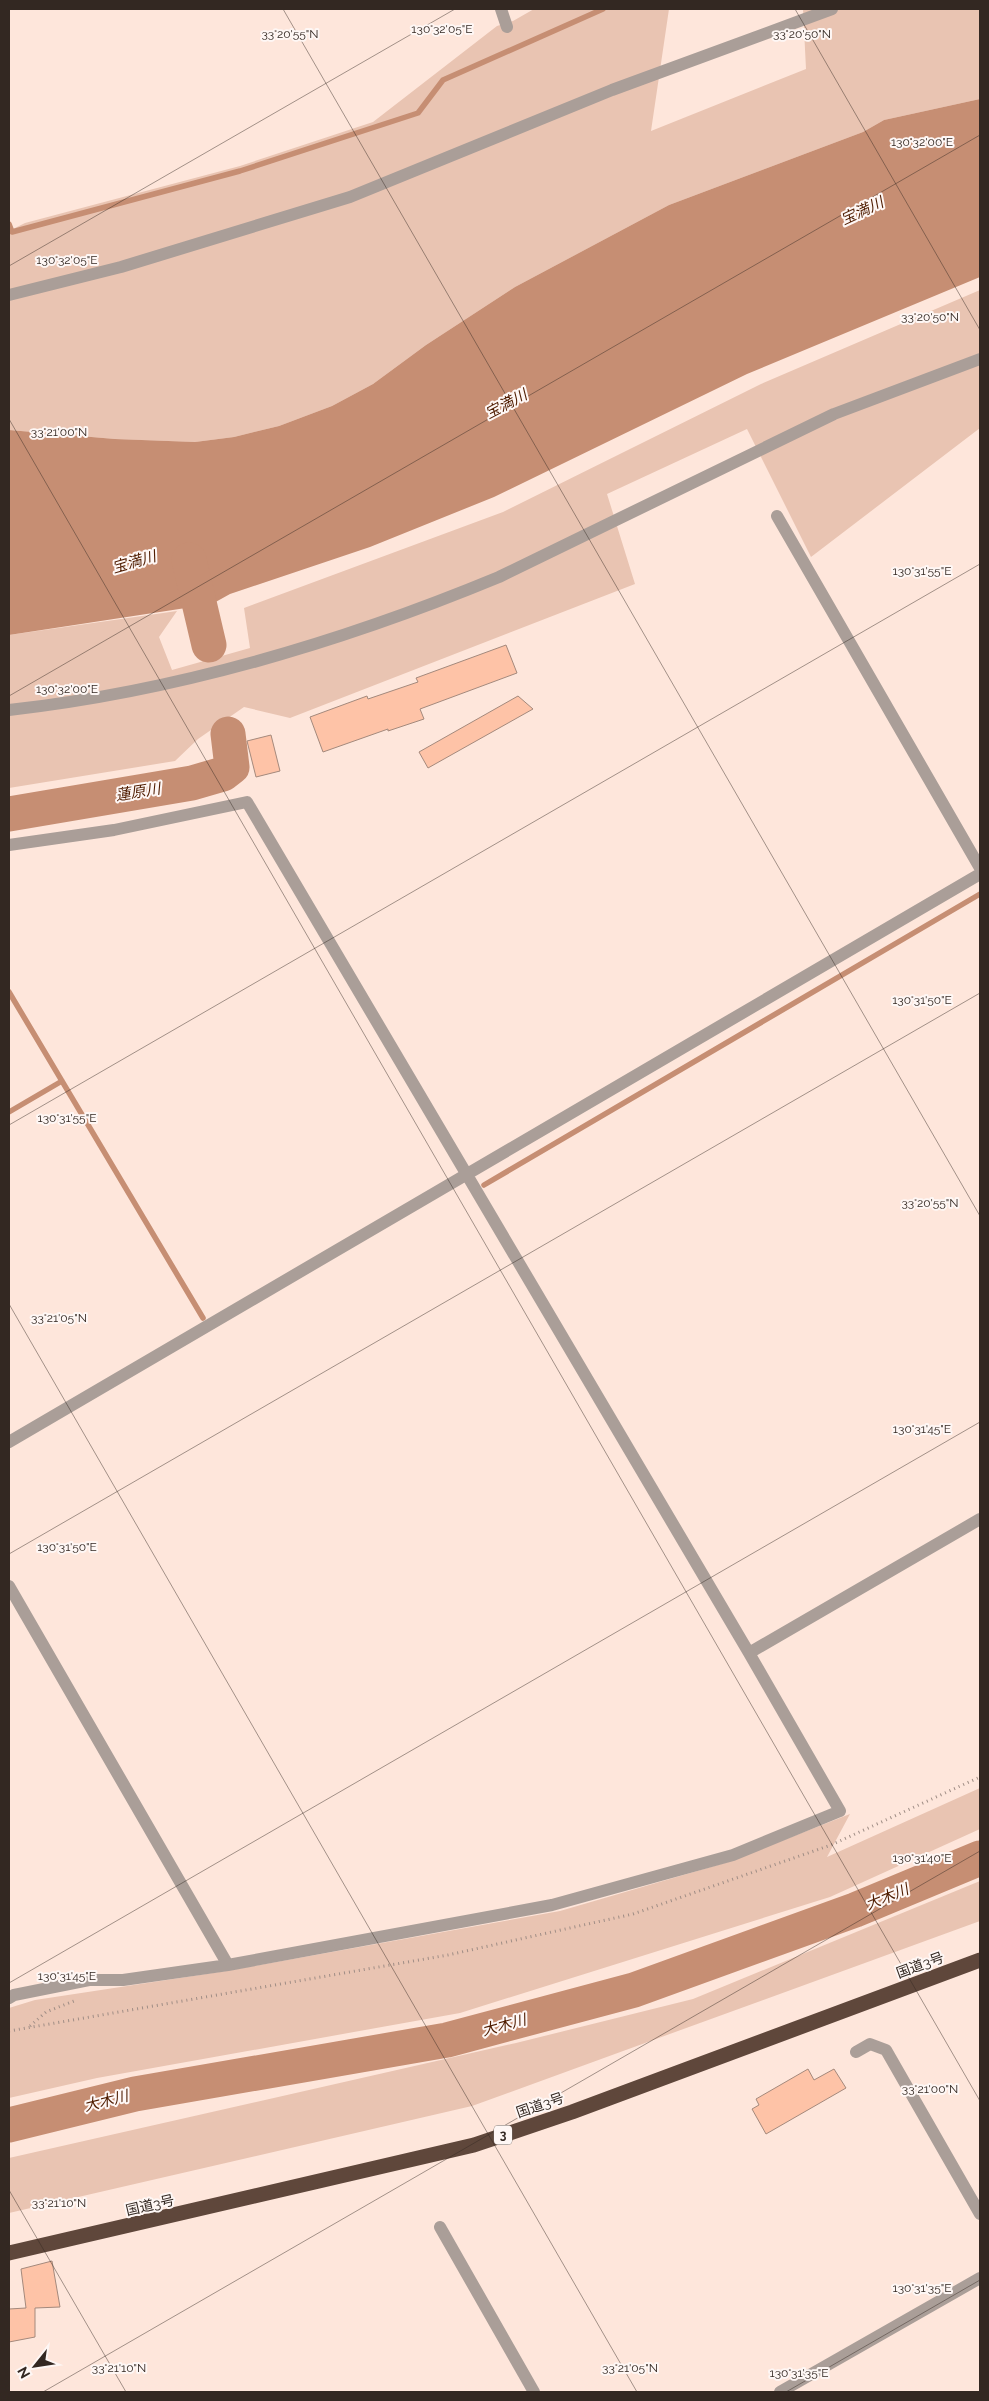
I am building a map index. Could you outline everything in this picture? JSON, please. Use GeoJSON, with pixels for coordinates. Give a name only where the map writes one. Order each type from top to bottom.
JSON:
{"type":"FeatureCollection","features":[{"type":"Feature","properties":{"kind":"highway","name":"国道3号"},"geometry":{"type":"LineString","coordinates":[[9,2253],[474,2145],[572,2112],[980,1960]]}},
{"type":"Feature","properties":{"kind":"street"},"geometry":{"type":"LineString","coordinates":[[501,9],[507,27]]}},
{"type":"Feature","properties":{"kind":"street"},"geometry":{"type":"LineString","coordinates":[[9,295],[121,268],[350,197],[612,90],[832,9]]}},
{"type":"Feature","properties":{"kind":"street"},"geometry":{"type":"LineString","coordinates":[[9,710],[147,688],[236,667],[326,642],[445,600],[499,577],[834,414],[980,358]]}},
{"type":"Feature","properties":{"kind":"street"},"geometry":{"type":"LineString","coordinates":[[777,516],[980,868]]}},
{"type":"Feature","properties":{"kind":"street"},"geometry":{"type":"LineString","coordinates":[[9,845],[114,830],[247,802],[749,1653],[840,1811],[733,1854],[552,1904],[228,1965],[124,1980],[89,1980],[14,1995],[9,1998]]}},
{"type":"Feature","properties":{"kind":"street"},"geometry":{"type":"LineString","coordinates":[[9,1442],[980,874]]}},
{"type":"Feature","properties":{"kind":"street"},"geometry":{"type":"LineString","coordinates":[[749,1653],[980,1519]]}},
{"type":"Feature","properties":{"kind":"street"},"geometry":{"type":"LineString","coordinates":[[9,1586],[228,1965]]}},
{"type":"Feature","properties":{"kind":"street"},"geometry":{"type":"LineString","coordinates":[[856,2052],[870,2044],[886,2050],[895,2062],[980,2214]]}},
{"type":"Feature","properties":{"kind":"street"},"geometry":{"type":"LineString","coordinates":[[440,2227],[534,2392]]}},
{"type":"Feature","properties":{"kind":"street"},"geometry":{"type":"LineString","coordinates":[[780,2392],[980,2278]]}},
{"type":"Feature","properties":{"kind":"shaded area"},"geometry":{"type":"Polygon","coordinates":[[[534,9],[669,9],[651,131],[806,69],[803,9],[980,9],[980,99],[884,120],[863,132],[669,205],[515,287],[426,345],[373,384],[332,406],[279,426],[234,437],[195,442],[115,439],[9,430],[9,231],[25,223],[240,166],[373,122],[497,26],[513,21],[534,9]]]}},
{"type":"Feature","properties":{"kind":"shaded area"},"geometry":{"type":"Polygon","coordinates":[[[980,290],[980,428],[811,557],[747,429],[607,494],[635,584],[290,718],[244,707],[198,739],[175,761],[9,788],[9,635],[177,611],[159,637],[172,670],[250,648],[244,608],[503,512],[761,384],[980,290]]]}},
{"type":"Feature","properties":{"kind":"shaded area"},"geometry":{"type":"Polygon","coordinates":[[[980,1788],[980,1829],[830,1897],[460,2013],[97,2078],[9,2098],[9,2008],[35,2000],[226,1971],[560,1911],[728,1862],[850,1814],[827,1857],[980,1788]]]}},
{"type":"Feature","properties":{"kind":"shaded area"},"geometry":{"type":"Polygon","coordinates":[[[980,1881],[980,1921],[472,2106],[9,2213],[9,2158],[516,2043],[693,1999],[980,1881]]]}},
{"type":"Feature","properties":{"kind":"water","name":"宝満川"},"geometry":{"type":"Polygon","coordinates":[[[980,99],[980,277],[747,374],[494,497],[370,547],[230,594],[212,604],[9,635],[9,430],[115,439],[195,442],[234,437],[279,426],[332,406],[373,384],[426,345],[515,287],[669,205],[863,132],[884,120],[980,99]]]}},
{"type":"Feature","properties":{"kind":"building"},"geometry":{"type":"Polygon","coordinates":[[[506,645],[517,673],[420,709],[424,719],[388,731],[388,729],[323,752],[310,717],[367,696],[368,699],[418,682],[416,678],[506,645]]]}},
{"type":"Feature","properties":{"kind":"building"},"geometry":{"type":"Polygon","coordinates":[[[518,696],[533,709],[428,768],[419,752],[518,696]]]}},
{"type":"Feature","properties":{"kind":"building"},"geometry":{"type":"Polygon","coordinates":[[[271,735],[280,771],[256,777],[247,741],[271,735]]]}},
{"type":"Feature","properties":{"kind":"building"},"geometry":{"type":"Polygon","coordinates":[[[808,2069],[814,2080],[834,2069],[846,2088],[766,2134],[752,2109],[759,2105],[756,2099],[808,2069]]]}},
{"type":"Feature","properties":{"kind":"building"},"geometry":{"type":"Polygon","coordinates":[[[52,2261],[60,2307],[35,2308],[35,2337],[9,2342],[9,2309],[26,2308],[21,2269],[52,2261]]]}},
{"type":"Feature","properties":{"kind":"waterway"},"geometry":{"type":"LineString","coordinates":[[9,224],[12,232],[240,171],[418,113],[443,80],[603,9]]}},
{"type":"Feature","properties":{"kind":"waterway","name":"蓮原川"},"geometry":{"type":"LineString","coordinates":[[189,560],[209,645]]}},
{"type":"Feature","properties":{"kind":"waterway","name":"蓮原川"},"geometry":{"type":"LineString","coordinates":[[9,814],[192,783],[223,774],[232,767],[228,734]]}},
{"type":"Feature","properties":{"kind":"waterway"},"geometry":{"type":"LineString","coordinates":[[232,767],[243,765]]}},
{"type":"Feature","properties":{"kind":"waterway"},"geometry":{"type":"LineString","coordinates":[[484,1185],[980,894]]}},
{"type":"Feature","properties":{"kind":"waterway"},"geometry":{"type":"LineString","coordinates":[[9,992],[203,1318]]}},
{"type":"Feature","properties":{"kind":"waterway"},"geometry":{"type":"LineString","coordinates":[[9,1112],[62,1081]]}},
{"type":"Feature","properties":{"kind":"waterway","name":"大木川"},"geometry":{"type":"LineString","coordinates":[[9,2125],[135,2094],[447,2040],[634,1990],[855,1910],[980,1858]]}}]}
